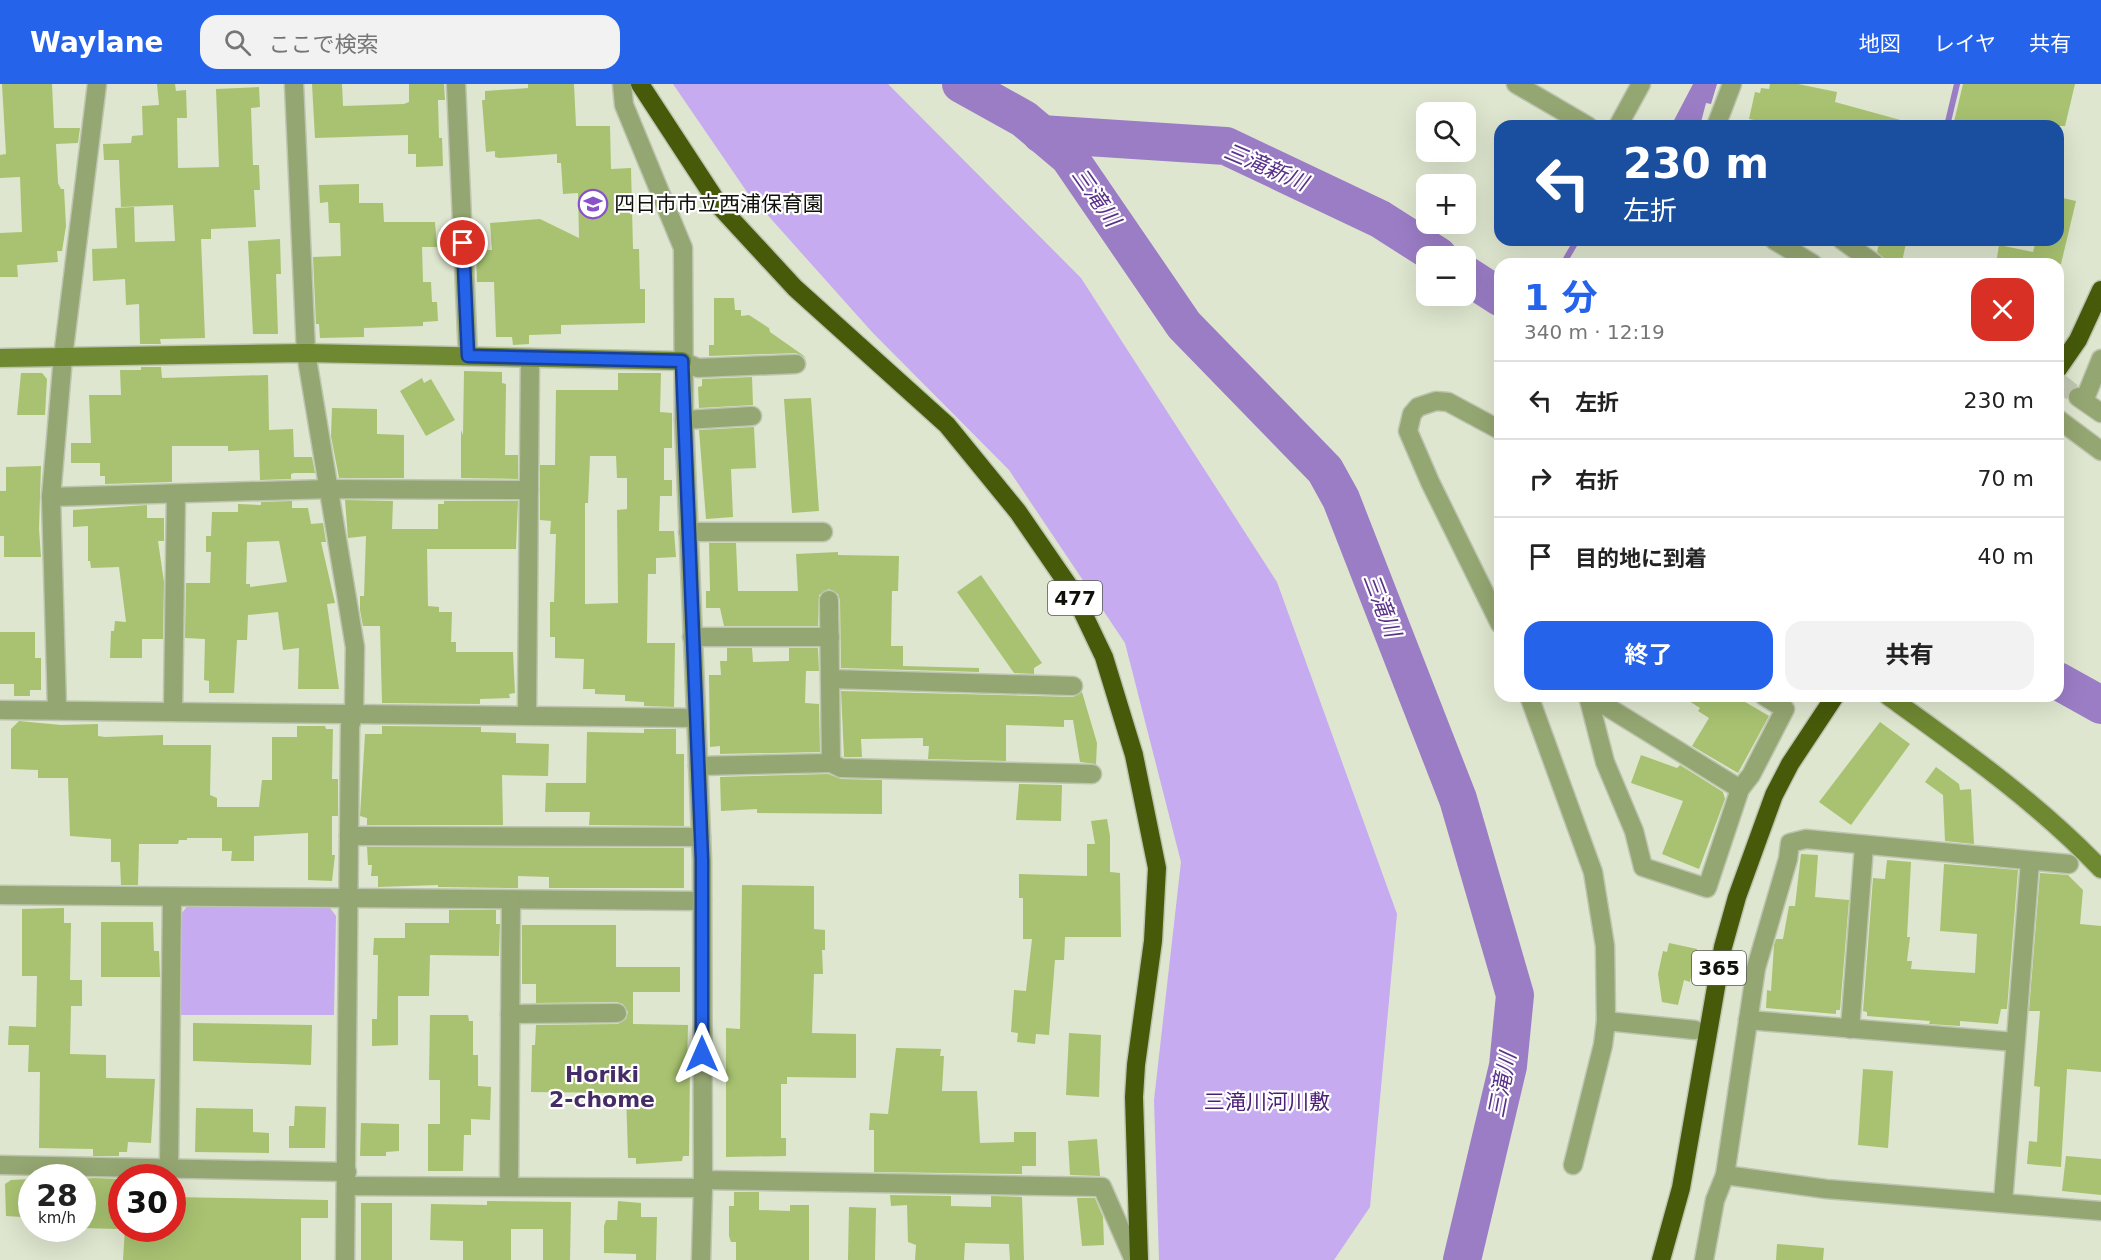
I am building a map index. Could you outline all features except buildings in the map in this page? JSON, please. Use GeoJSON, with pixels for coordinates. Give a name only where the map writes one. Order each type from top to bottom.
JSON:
{"type":"FeatureCollection","features":[{"type":"Feature","properties":{"kind":"highway","name":"477"},"geometry":{"type":"LineString","coordinates":[[639,84],[721,208],[795,288],[946,425],[1018,512],[1073,592],[1104,657],[1134,755],[1157,868],[1153,941],[1136,1065],[1134,1097],[1139,1260]]}},
{"type":"Feature","properties":{"kind":"highway"},"geometry":{"type":"LineString","coordinates":[[2064,360],[2078,340],[2101,291]]}},
{"type":"Feature","properties":{"kind":"highway","name":"365"},"geometry":{"type":"LineString","coordinates":[[1661,1260],[1681,1188],[1723,947],[1737,897],[1774,795],[1790,764],[1831,702]]}},
{"type":"Feature","properties":{"kind":"street"},"geometry":{"type":"LineString","coordinates":[[57,709],[51,497],[63,357],[97,84]]}},
{"type":"Feature","properties":{"kind":"street"},"geometry":{"type":"LineString","coordinates":[[294,84],[306,353],[355,647],[354,713],[350,726],[345,1260]]}},
{"type":"Feature","properties":{"kind":"street"},"geometry":{"type":"LineString","coordinates":[[456,84],[468,356]]}},
{"type":"Feature","properties":{"kind":"street"},"geometry":{"type":"LineString","coordinates":[[622,84],[624,105],[682,248],[682,361],[701,837],[703,1184],[700,1260]]}},
{"type":"Feature","properties":{"kind":"street"},"geometry":{"type":"LineString","coordinates":[[1515,84],[1578,120]]}},
{"type":"Feature","properties":{"kind":"street"},"geometry":{"type":"LineString","coordinates":[[1621,120],[1641,84]]}},
{"type":"Feature","properties":{"kind":"street"},"geometry":{"type":"LineString","coordinates":[[1718,120],[1732,84]]}},
{"type":"Feature","properties":{"kind":"street"},"geometry":{"type":"LineString","coordinates":[[1850,246],[1867,258]]}},
{"type":"Feature","properties":{"kind":"street"},"geometry":{"type":"LineString","coordinates":[[1792,247],[1806,258]]}},
{"type":"Feature","properties":{"kind":"street"},"geometry":{"type":"LineString","coordinates":[[0,358],[306,353],[682,361],[698,368],[796,364]]}},
{"type":"Feature","properties":{"kind":"street"},"geometry":{"type":"LineString","coordinates":[[526,715],[530,358]]}},
{"type":"Feature","properties":{"kind":"street"},"geometry":{"type":"LineString","coordinates":[[2101,359],[2081,399],[2101,413]]}},
{"type":"Feature","properties":{"kind":"street"},"geometry":{"type":"LineString","coordinates":[[1494,427],[1448,402],[1436,401],[1418,407],[1412,414],[1408,431],[1430,482],[1494,612]]}},
{"type":"Feature","properties":{"kind":"street"},"geometry":{"type":"LineString","coordinates":[[684,420],[752,416]]}},
{"type":"Feature","properties":{"kind":"street"},"geometry":{"type":"LineString","coordinates":[[2064,423],[2101,451]]}},
{"type":"Feature","properties":{"kind":"street"},"geometry":{"type":"LineString","coordinates":[[51,497],[329,489],[529,490]]}},
{"type":"Feature","properties":{"kind":"street"},"geometry":{"type":"LineString","coordinates":[[173,711],[176,494]]}},
{"type":"Feature","properties":{"kind":"street"},"geometry":{"type":"LineString","coordinates":[[688,532],[823,532]]}},
{"type":"Feature","properties":{"kind":"street"},"geometry":{"type":"LineString","coordinates":[[829,600],[831,763]]}},
{"type":"Feature","properties":{"kind":"street"},"geometry":{"type":"LineString","coordinates":[[692,637],[830,638]]}},
{"type":"Feature","properties":{"kind":"street"},"geometry":{"type":"LineString","coordinates":[[830,679],[1073,686]]}},
{"type":"Feature","properties":{"kind":"street"},"geometry":{"type":"LineString","coordinates":[[1531,702],[1593,872],[1605,946],[1606,1021],[1597,1073],[1573,1165]]}},
{"type":"Feature","properties":{"kind":"street"},"geometry":{"type":"LineString","coordinates":[[1589,702],[1602,753],[1634,831],[1643,867],[1707,888],[1740,789],[1751,775],[1785,709],[1774,702]]}},
{"type":"Feature","properties":{"kind":"street"},"geometry":{"type":"LineString","coordinates":[[1598,702],[1740,789]]}},
{"type":"Feature","properties":{"kind":"street"},"geometry":{"type":"LineString","coordinates":[[1896,702],[2016,789],[2052,819],[2101,869]]}},
{"type":"Feature","properties":{"kind":"street"},"geometry":{"type":"LineString","coordinates":[[0,710],[695,717]]}},
{"type":"Feature","properties":{"kind":"street"},"geometry":{"type":"LineString","coordinates":[[698,766],[831,763],[842,768],[1092,774]]}},
{"type":"Feature","properties":{"kind":"street"},"geometry":{"type":"LineString","coordinates":[[349,836],[701,837]]}},
{"type":"Feature","properties":{"kind":"street"},"geometry":{"type":"LineString","coordinates":[[1704,1260],[1715,1200],[1725,1175],[1756,968],[1788,859],[1790,843],[1806,839],[2069,864]]}},
{"type":"Feature","properties":{"kind":"street"},"geometry":{"type":"LineString","coordinates":[[1850,1029],[1864,846]]}},
{"type":"Feature","properties":{"kind":"street"},"geometry":{"type":"LineString","coordinates":[[2003,1202],[2030,862]]}},
{"type":"Feature","properties":{"kind":"street"},"geometry":{"type":"LineString","coordinates":[[0,896],[702,901]]}},
{"type":"Feature","properties":{"kind":"street"},"geometry":{"type":"LineString","coordinates":[[169,1164],[172,897]]}},
{"type":"Feature","properties":{"kind":"street"},"geometry":{"type":"LineString","coordinates":[[509,1185],[511,900]]}},
{"type":"Feature","properties":{"kind":"street"},"geometry":{"type":"LineString","coordinates":[[510,1014],[617,1013]]}},
{"type":"Feature","properties":{"kind":"street"},"geometry":{"type":"LineString","coordinates":[[1748,1020],[2015,1042]]}},
{"type":"Feature","properties":{"kind":"street"},"geometry":{"type":"LineString","coordinates":[[1606,1021],[1695,1030]]}},
{"type":"Feature","properties":{"kind":"street"},"geometry":{"type":"LineString","coordinates":[[0,1165],[108,1167]]}},
{"type":"Feature","properties":{"kind":"street"},"geometry":{"type":"LineString","coordinates":[[186,1169],[347,1179],[509,1185],[1102,1187],[1134,1260]]}},
{"type":"Feature","properties":{"kind":"street"},"geometry":{"type":"LineString","coordinates":[[1725,1175],[1826,1189],[2101,1211]]}},
{"type":"Feature","properties":{"kind":"green space","name":"三滝川河川敷"},"geometry":{"type":"Polygon","coordinates":[[[673,84],[888,84],[1081,278],[1277,582],[1397,914],[1370,1207],[1334,1260],[1159,1260],[1154,1100],[1181,862],[1125,643],[1009,470],[872,332],[747,192],[673,84]]]}},
{"type":"Feature","properties":{"kind":"green space"},"geometry":{"type":"Polygon","coordinates":[[[188,905],[330,908],[336,916],[334,1015],[180,1015],[182,913],[188,905]]]}},
{"type":"Feature","properties":{"kind":"shaded area"},"geometry":{"type":"Polygon","coordinates":[[[1693,84],[1717,84],[1711,104],[1706,103],[1702,120],[1674,120],[1693,84]]]}},
{"type":"Feature","properties":{"kind":"waterway","name":"三滝川"},"geometry":{"type":"LineString","coordinates":[[961,84],[1024,119],[1069,157],[1184,325],[1325,470],[1341,499],[1458,799],[1515,995],[1508,1066],[1462,1260]]}},
{"type":"Feature","properties":{"kind":"waterway"},"geometry":{"type":"LineString","coordinates":[[1948,120],[1957,84]]}},
{"type":"Feature","properties":{"kind":"waterway","name":"三滝新川"},"geometry":{"type":"LineString","coordinates":[[1041,134],[1226,146],[1380,219],[1422,246]]}},
{"type":"Feature","properties":{"kind":"waterway"},"geometry":{"type":"LineString","coordinates":[[1566,258],[1574,246]]}},
{"type":"Feature","properties":{"kind":"waterway","name":"三滝新川"},"geometry":{"type":"LineString","coordinates":[[1476,281],[1494,293]]}},
{"type":"Feature","properties":{"kind":"waterway","name":"三滝新川"},"geometry":{"type":"LineString","coordinates":[[2064,684],[2101,705]]}},
{"type":"Feature","properties":{"kind":"tunnel"},"geometry":{"type":"LineString","coordinates":[[2064,386],[2078,397]]}},
{"type":"Feature","properties":{"kind":"place","name":"四日市市立西浦保育園"},"geometry":{"type":"Point","coordinates":[593,204]}},
{"type":"Feature","properties":{"kind":"district","name":"Horiki 2-chome"},"geometry":{"type":"Point","coordinates":[602,1086]}},
{"type":"Feature","properties":{"kind":"route"},"geometry":{"type":"LineString","coordinates":[[463,243],[468,356],[682,361],[702,860],[702,1054]]}}]}
